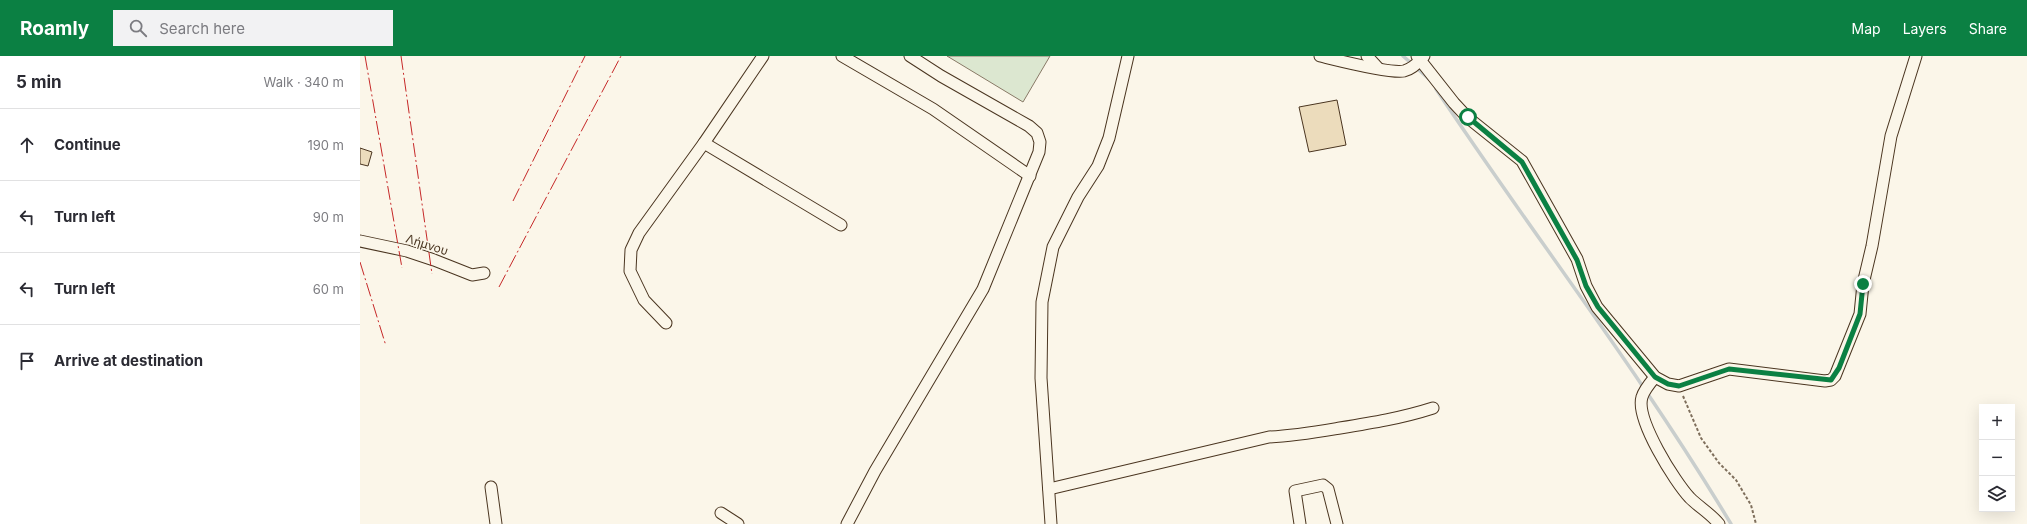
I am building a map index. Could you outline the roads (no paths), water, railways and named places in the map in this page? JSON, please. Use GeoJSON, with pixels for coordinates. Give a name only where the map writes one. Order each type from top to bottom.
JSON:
{"type":"FeatureCollection","features":[{"type":"Feature","properties":{"kind":"street"},"geometry":{"type":"LineString","coordinates":[[666,323],[644,300],[630,271],[631,250],[639,233],[704,143],[763,56]]}},
{"type":"Feature","properties":{"kind":"street"},"geometry":{"type":"LineString","coordinates":[[842,56],[933,108],[1030,176]]}},
{"type":"Feature","properties":{"kind":"street"},"geometry":{"type":"LineString","coordinates":[[847,524],[876,471],[983,289],[1039,152],[1040,142],[1037,133],[1029,126],[941,76],[910,56]]}},
{"type":"Feature","properties":{"kind":"street"},"geometry":{"type":"LineString","coordinates":[[1051,524],[1041,378],[1042,302],[1053,247],[1078,197],[1098,166],[1109,138],[1128,56]]}},
{"type":"Feature","properties":{"kind":"street"},"geometry":{"type":"LineString","coordinates":[[1320,56],[1378,68],[1404,71],[1420,59],[1454,103],[1468,117],[1522,162],[1577,260],[1586,286],[1598,307],[1652,380],[1679,386],[1729,369],[1825,381],[1831,380],[1836,376],[1860,314],[1863,284],[1872,246],[1891,136],[1916,56]]}},
{"type":"Feature","properties":{"kind":"street"},"geometry":{"type":"LineString","coordinates":[[1367,56],[1378,68]]}},
{"type":"Feature","properties":{"kind":"street"},"geometry":{"type":"LineString","coordinates":[[704,143],[841,225]]}},
{"type":"Feature","properties":{"kind":"street","name":"Λήμνου"},"geometry":{"type":"LineString","coordinates":[[360,241],[407,251],[472,275],[484,272]]}},
{"type":"Feature","properties":{"kind":"street"},"geometry":{"type":"LineString","coordinates":[[1652,380],[1642,398],[1641,406],[1644,420],[1655,446],[1675,479],[1690,498],[1719,524]]}},
{"type":"Feature","properties":{"kind":"street"},"geometry":{"type":"LineString","coordinates":[[1049,489],[1269,437],[1288,436],[1379,422],[1407,417],[1433,408]]}},
{"type":"Feature","properties":{"kind":"street"},"geometry":{"type":"LineString","coordinates":[[1300,524],[1295,491],[1324,485],[1328,489],[1337,524]]}},
{"type":"Feature","properties":{"kind":"street"},"geometry":{"type":"LineString","coordinates":[[491,487],[496,524]]}},
{"type":"Feature","properties":{"kind":"street"},"geometry":{"type":"LineString","coordinates":[[721,514],[738,524]]}},
{"type":"Feature","properties":{"kind":"waterway"},"geometry":{"type":"LineString","coordinates":[[1403,56],[1429,79]]}},
{"type":"Feature","properties":{"kind":"waterway"},"geometry":{"type":"LineString","coordinates":[[1436,89],[1661,413],[1731,524]]}}]}
